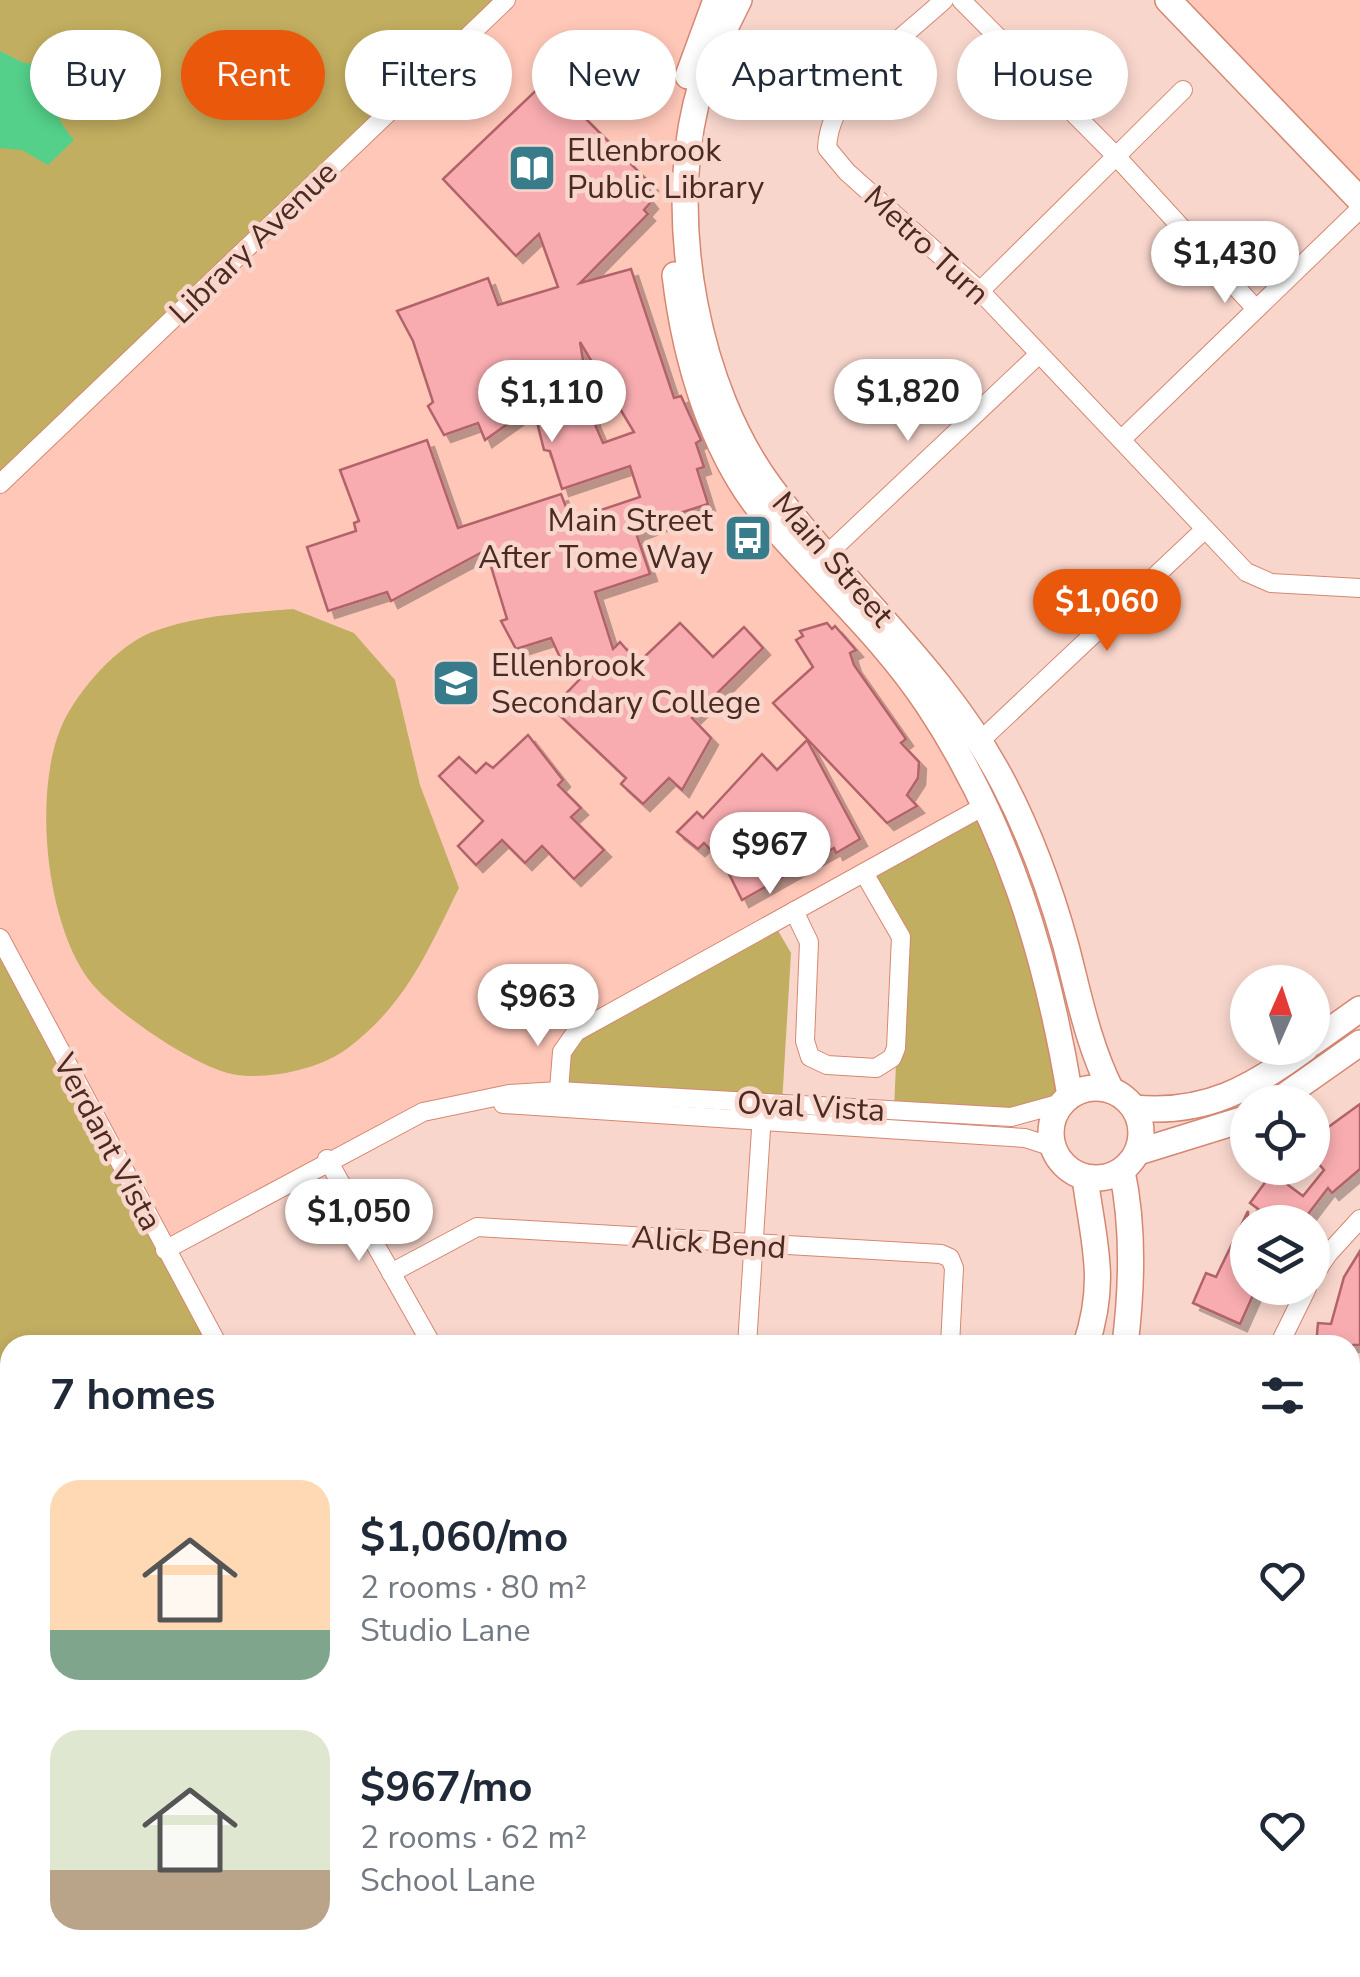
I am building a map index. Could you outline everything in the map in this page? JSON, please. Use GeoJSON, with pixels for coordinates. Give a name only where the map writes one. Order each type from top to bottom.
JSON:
{"type":"FeatureCollection","features":[{"type":"Feature","properties":{"kind":"main road","name":"Main Street"},"geometry":{"type":"LineString","coordinates":[[716,0],[700,36],[682,107],[671,219],[680,312],[695,376],[718,435],[766,518],[820,561],[933,673],[979,742],[1033,851],[1064,942],[1096,1059],[1111,1090]]}},
{"type":"Feature","properties":{"kind":"main road","name":"Main Street"},"geometry":{"type":"LineString","coordinates":[[739,0],[708,65],[688,149],[688,266],[714,371],[752,458],[769,486],[926,702],[986,805],[1038,942],[1066,1100]]}},
{"type":"Feature","properties":{"kind":"main road"},"geometry":{"type":"LineString","coordinates":[[1168,0],[1360,200]]}},
{"type":"Feature","properties":{"kind":"main road"},"geometry":{"type":"LineString","coordinates":[[1330,1031],[1360,1009]]}},
{"type":"Feature","properties":{"kind":"main road"},"geometry":{"type":"LineString","coordinates":[[1300,1085],[1360,1043]]}},
{"type":"Feature","properties":{"kind":"main road"},"geometry":{"type":"LineString","coordinates":[[1134,1108],[1166,1111],[1234,1096],[1280,1065]]}},
{"type":"Feature","properties":{"kind":"main road"},"geometry":{"type":"LineString","coordinates":[[1125,1335],[1131,1295],[1130,1161],[1141,1122],[1134,1108],[1111,1090],[1097,1087],[1066,1100],[1052,1123],[1053,1146],[1060,1160],[1085,1177],[1098,1178],[1130,1161],[1230,1125]]}},
{"type":"Feature","properties":{"kind":"main road"},"geometry":{"type":"LineString","coordinates":[[1085,1177],[1099,1246],[1098,1311],[1090,1335]]}},
{"type":"Feature","properties":{"kind":"street","name":"Library Avenue"},"geometry":{"type":"LineString","coordinates":[[0,484],[506,0]]}},
{"type":"Feature","properties":{"kind":"street","name":"Metro Turn"},"geometry":{"type":"LineString","coordinates":[[944,0],[852,88],[828,121],[827,148],[847,172],[980,291],[1038,355],[1123,438],[1203,532],[1246,572],[1271,583],[1360,588]]}},
{"type":"Feature","properties":{"kind":"street"},"geometry":{"type":"LineString","coordinates":[[961,0],[1115,155],[1256,309]]}},
{"type":"Feature","properties":{"kind":"street"},"geometry":{"type":"LineString","coordinates":[[980,291],[1183,90]]}},
{"type":"Feature","properties":{"kind":"street"},"geometry":{"type":"LineString","coordinates":[[1123,438],[1360,209]]}},
{"type":"Feature","properties":{"kind":"street"},"geometry":{"type":"LineString","coordinates":[[820,561],[1038,355]]}},
{"type":"Feature","properties":{"kind":"street"},"geometry":{"type":"LineString","coordinates":[[979,742],[1203,532]]}},
{"type":"Feature","properties":{"kind":"street"},"geometry":{"type":"LineString","coordinates":[[558,1100],[562,1052],[576,1032],[986,805]]}},
{"type":"Feature","properties":{"kind":"street"},"geometry":{"type":"LineString","coordinates":[[794,911],[809,942],[805,1041],[810,1057],[827,1065],[876,1068],[885,1064],[896,1048],[900,937],[864,872]]}},
{"type":"Feature","properties":{"kind":"street","name":"Verdant Vista"},"geometry":{"type":"LineString","coordinates":[[0,938],[212,1335]]}},
{"type":"Feature","properties":{"kind":"street","name":"Oval Vista"},"geometry":{"type":"LineString","coordinates":[[165,1250],[423,1112],[463,1101],[558,1100],[762,1112],[1011,1118],[1066,1100]]}},
{"type":"Feature","properties":{"kind":"street"},"geometry":{"type":"LineString","coordinates":[[748,1335],[762,1112]]}},
{"type":"Feature","properties":{"kind":"street","name":"Oval Vista"},"geometry":{"type":"LineString","coordinates":[[762,1112],[1025,1138],[1053,1146]]}},
{"type":"Feature","properties":{"kind":"street"},"geometry":{"type":"LineString","coordinates":[[327,1160],[426,1335]]}},
{"type":"Feature","properties":{"kind":"street"},"geometry":{"type":"LineString","coordinates":[[1330,1256],[1360,1219]]}},
{"type":"Feature","properties":{"kind":"street","name":"Alick Bend"},"geometry":{"type":"LineString","coordinates":[[391,1273],[476,1227],[950,1258],[954,1279],[951,1335]]}},
{"type":"Feature","properties":{"kind":"street"},"geometry":{"type":"LineString","coordinates":[[1284,1335],[1299,1305]]}},
{"type":"Feature","properties":{"kind":"shaded area"},"geometry":{"type":"Polygon","coordinates":[[[0,0],[506,0],[475,30],[345,30],[345,120],[381,120],[0,484],[0,0]]]}},
{"type":"Feature","properties":{"kind":"shaded area","name":"Ellenbrook Secondary College"},"geometry":{"type":"Polygon","coordinates":[[[506,0],[719,0],[711,30],[696,30],[696,91],[687,126],[712,377],[986,805],[576,1032],[559,1091],[463,1101],[165,1250],[0,938],[0,484],[381,120],[512,120],[512,30],[475,30],[506,0]]]}},
{"type":"Feature","properties":{"kind":"shaded area"},"geometry":{"type":"Polygon","coordinates":[[[1168,0],[1360,0],[1360,200],[1168,0]]]}},
{"type":"Feature","properties":{"kind":"shaded area"},"geometry":{"type":"Polygon","coordinates":[[[0,51],[30,63],[30,120],[61,120],[74,140],[48,165],[22,150],[0,148],[0,51]]]}},
{"type":"Feature","properties":{"kind":"shaded area"},"geometry":{"type":"Polygon","coordinates":[[[293,609],[354,633],[395,680],[420,785],[459,888],[414,975],[368,1031],[323,1062],[277,1074],[246,1076],[216,1069],[178,1050],[120,1010],[93,985],[77,960],[54,894],[48,857],[48,784],[53,751],[70,710],[100,670],[126,647],[152,632],[186,622],[293,609]]]}},
{"type":"Feature","properties":{"kind":"shaded area"},"geometry":{"type":"Polygon","coordinates":[[[986,805],[1070,1096],[1039,1111],[894,1110],[901,948],[864,873],[986,805]]]}},
{"type":"Feature","properties":{"kind":"shaded area"},"geometry":{"type":"Polygon","coordinates":[[[773,922],[791,953],[782,1104],[559,1091],[567,1040],[773,922]]]}},
{"type":"Feature","properties":{"kind":"shaded area"},"geometry":{"type":"Polygon","coordinates":[[[0,938],[213,1335],[0,1335],[0,938]]]}},
{"type":"Feature","properties":{"kind":"building"},"geometry":{"type":"Polygon","coordinates":[[[532,94],[532,120],[587,120],[651,184],[644,193],[651,202],[644,210],[648,214],[580,283],[631,269],[674,398],[681,396],[701,440],[696,443],[704,467],[697,469],[708,504],[658,520],[660,524],[636,533],[650,574],[595,592],[613,649],[620,642],[638,663],[680,623],[713,657],[744,627],[763,648],[692,718],[711,738],[682,790],[669,778],[643,804],[621,784],[626,778],[552,708],[579,680],[564,666],[551,638],[516,649],[501,621],[507,619],[486,550],[391,601],[387,592],[328,611],[307,547],[356,531],[354,523],[359,521],[340,470],[427,440],[458,528],[561,494],[571,520],[640,497],[630,466],[562,489],[550,451],[544,450],[533,406],[485,440],[478,423],[444,435],[428,406],[433,402],[413,341],[397,311],[488,278],[498,305],[558,287],[539,234],[516,256],[443,179],[505,120],[512,120],[512,113],[532,94]],[[580,342],[593,420],[603,443],[634,432],[580,342]]]}},
{"type":"Feature","properties":{"kind":"building"},"geometry":{"type":"Polygon","coordinates":[[[827,623],[832,629],[835,626],[856,650],[850,653],[854,665],[906,739],[901,743],[919,762],[918,778],[907,795],[917,806],[887,823],[773,703],[813,667],[796,640],[803,636],[800,631],[827,623]]]}},
{"type":"Feature","properties":{"kind":"building"},"geometry":{"type":"Polygon","coordinates":[[[528,735],[563,780],[558,785],[581,808],[571,817],[604,850],[574,879],[542,846],[525,863],[502,840],[476,865],[458,846],[483,821],[439,776],[459,757],[476,773],[486,763],[493,768],[528,735]]]}},
{"type":"Feature","properties":{"kind":"building"},"geometry":{"type":"Polygon","coordinates":[[[807,740],[860,839],[836,853],[834,848],[742,900],[724,864],[704,843],[698,849],[677,832],[697,812],[703,818],[762,754],[777,770],[807,740]]]}},
{"type":"Feature","properties":{"kind":"building"},"geometry":{"type":"Polygon","coordinates":[[[1360,1104],[1360,1169],[1332,1193],[1328,1188],[1315,1205],[1250,1203],[1263,1185],[1288,1185],[1303,1196],[1312,1185],[1330,1185],[1330,1126],[1360,1104]]]}},
{"type":"Feature","properties":{"kind":"building"},"geometry":{"type":"Polygon","coordinates":[[[1230,1248],[1230,1305],[1249,1305],[1240,1324],[1193,1303],[1206,1273],[1216,1277],[1230,1248]]]}},
{"type":"Feature","properties":{"kind":"building"},"geometry":{"type":"Polygon","coordinates":[[[1360,1251],[1360,1335],[1317,1335],[1318,1323],[1331,1324],[1344,1277],[1360,1251]]]}},
{"type":"Feature","properties":{"kind":"place","name":"Ellenbrook Public Library"},"geometry":{"type":"Point","coordinates":[532,168]}},
{"type":"Feature","properties":{"kind":"place","name":"Main Street After Tome Way"},"geometry":{"type":"Point","coordinates":[748,538]}},
{"type":"Feature","properties":{"kind":"place","name":"Ellenbrook Secondary College"},"geometry":{"type":"Point","coordinates":[456,683]}}]}
